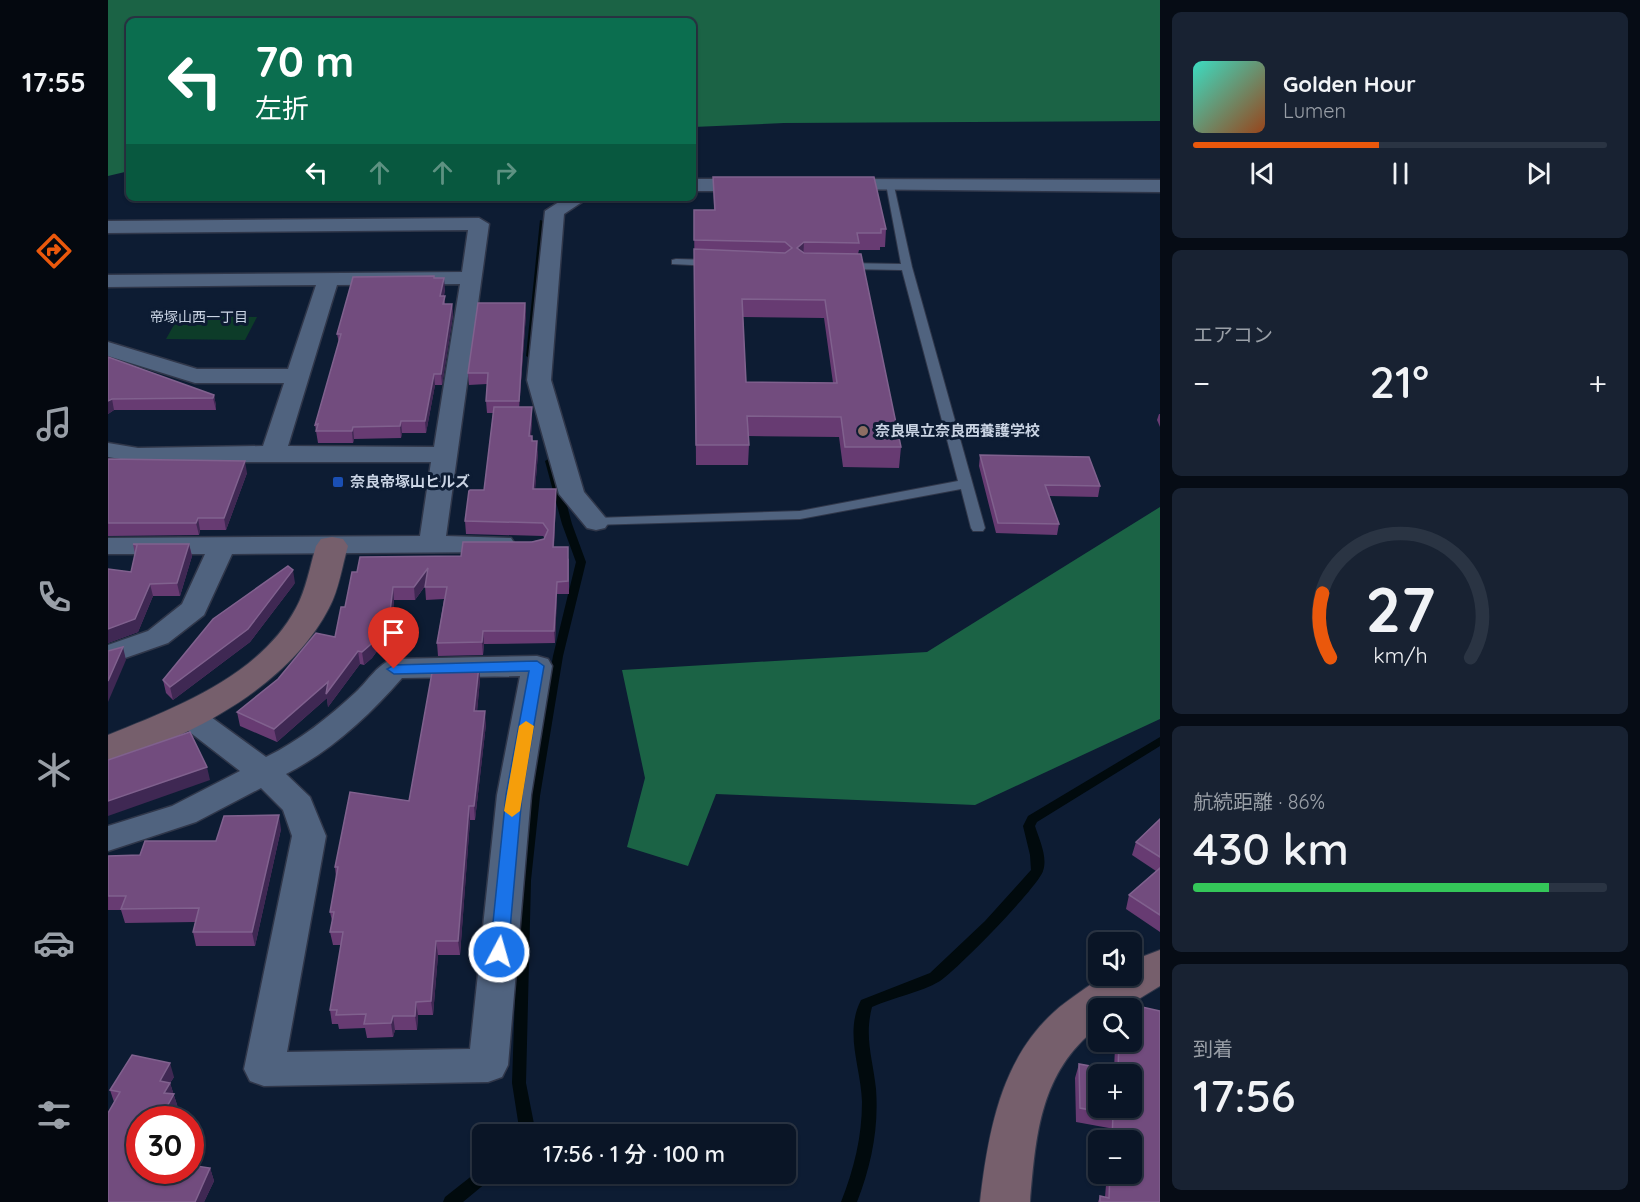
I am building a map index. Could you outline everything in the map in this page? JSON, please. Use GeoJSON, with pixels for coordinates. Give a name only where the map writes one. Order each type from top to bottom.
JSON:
{"type":"FeatureCollection","features":[{"type":"Feature","properties":{"kind":"street"},"geometry":{"type":"LineString","coordinates":[[696,185],[774,185]]}},
{"type":"Feature","properties":{"kind":"street"},"geometry":{"type":"LineString","coordinates":[[820,185],[1160,186]]}},
{"type":"Feature","properties":{"kind":"street"},"geometry":{"type":"LineString","coordinates":[[573,201],[555,211],[539,380],[572,494],[596,522]]}},
{"type":"Feature","properties":{"kind":"street"},"geometry":{"type":"LineString","coordinates":[[108,226],[479,224],[432,543]]}},
{"type":"Feature","properties":{"kind":"street"},"geometry":{"type":"LineString","coordinates":[[108,281],[472,278]]}},
{"type":"Feature","properties":{"kind":"street"},"geometry":{"type":"LineString","coordinates":[[273,453],[328,280]]}},
{"type":"Feature","properties":{"kind":"street"},"geometry":{"type":"LineString","coordinates":[[108,349],[195,376],[297,376]]}},
{"type":"Feature","properties":{"kind":"street"},"geometry":{"type":"LineString","coordinates":[[108,450],[138,455],[445,454]]}},
{"type":"Feature","properties":{"kind":"street"},"geometry":{"type":"LineString","coordinates":[[108,546],[522,544]]}},
{"type":"Feature","properties":{"kind":"street"},"geometry":{"type":"LineString","coordinates":[[108,655],[158,637],[194,609],[222,546]]}},
{"type":"Feature","properties":{"kind":"street"},"geometry":{"type":"LineString","coordinates":[[108,749],[189,716],[252,677],[293,640],[314,606],[332,546]]}},
{"type":"Feature","properties":{"kind":"street"},"geometry":{"type":"LineString","coordinates":[[108,839],[184,814],[265,773],[303,752],[367,699],[394,669],[537,666],[514,795],[488,1065],[264,1069],[309,836],[298,805],[265,773],[189,716]]}},
{"type":"Feature","properties":{"kind":"street"},"geometry":{"type":"LineString","coordinates":[[1005,1202],[1017,1110],[1035,1064],[1079,1013],[1146,972],[1160,967]]}},
{"type":"Feature","properties":{"kind":"lane"},"geometry":{"type":"LineString","coordinates":[[889,186],[907,267],[964,484],[978,528]]}},
{"type":"Feature","properties":{"kind":"lane"},"geometry":{"type":"LineString","coordinates":[[676,262],[724,263]]}},
{"type":"Feature","properties":{"kind":"lane"},"geometry":{"type":"LineString","coordinates":[[838,266],[907,267]]}},
{"type":"Feature","properties":{"kind":"lane"},"geometry":{"type":"LineString","coordinates":[[596,522],[800,515],[964,484]]}},
{"type":"Feature","properties":{"kind":"green space"},"geometry":{"type":"Polygon","coordinates":[[[108,0],[1160,0],[1160,121],[784,123],[696,127],[696,18],[126,18],[126,172],[108,176],[108,0]]]}},
{"type":"Feature","properties":{"kind":"green space"},"geometry":{"type":"Polygon","coordinates":[[[179,316],[257,317],[245,340],[166,339],[179,316]]]}},
{"type":"Feature","properties":{"kind":"green space"},"geometry":{"type":"Polygon","coordinates":[[[1160,507],[1160,719],[975,805],[716,794],[688,866],[627,847],[645,778],[622,670],[927,652],[1160,507]]]}},
{"type":"Feature","properties":{"kind":"building"},"geometry":{"type":"Polygon","coordinates":[[[713,177],[874,177],[886,229],[881,229],[881,233],[857,233],[859,243],[804,242],[797,248],[804,253],[861,254],[901,447],[845,447],[841,417],[747,416],[749,445],[696,445],[694,249],[785,253],[792,248],[785,242],[694,240],[694,210],[715,210],[713,177]],[[742,299],[746,382],[837,383],[825,300],[742,299]]]}},
{"type":"Feature","properties":{"kind":"building"},"geometry":{"type":"Polygon","coordinates":[[[434,276],[434,278],[444,278],[440,296],[445,296],[443,304],[452,304],[441,374],[434,374],[425,421],[401,421],[400,426],[353,427],[352,431],[316,431],[318,424],[315,425],[341,334],[337,334],[353,277],[434,276]]]}},
{"type":"Feature","properties":{"kind":"building"},"geometry":{"type":"Polygon","coordinates":[[[478,303],[525,303],[519,401],[486,401],[488,373],[468,373],[478,303]]]}},
{"type":"Feature","properties":{"kind":"building"},"geometry":{"type":"Polygon","coordinates":[[[108,357],[214,395],[213,398],[112,399],[108,401],[108,357]]]}},
{"type":"Feature","properties":{"kind":"building"},"geometry":{"type":"Polygon","coordinates":[[[494,407],[532,407],[529,436],[532,436],[532,441],[537,441],[533,489],[556,489],[553,547],[568,547],[568,581],[557,582],[554,631],[483,631],[482,642],[437,643],[447,587],[425,587],[428,568],[414,587],[393,587],[389,620],[370,645],[362,652],[358,651],[326,694],[328,682],[274,729],[237,712],[278,679],[316,633],[335,637],[341,607],[345,607],[352,572],[357,572],[360,557],[461,556],[463,542],[532,542],[544,539],[548,530],[543,523],[465,521],[469,490],[484,490],[494,407]]]}},
{"type":"Feature","properties":{"kind":"building"},"geometry":{"type":"Polygon","coordinates":[[[980,455],[1089,457],[1100,486],[1045,485],[1059,524],[998,523],[980,455]]]}},
{"type":"Feature","properties":{"kind":"building"},"geometry":{"type":"Polygon","coordinates":[[[108,459],[245,461],[224,518],[198,518],[196,523],[108,523],[108,459]]]}},
{"type":"Feature","properties":{"kind":"building"},"geometry":{"type":"Polygon","coordinates":[[[133,544],[189,544],[177,583],[150,584],[135,619],[108,629],[108,569],[131,572],[137,545],[133,544]]]}},
{"type":"Feature","properties":{"kind":"building"},"geometry":{"type":"Polygon","coordinates":[[[288,566],[293,570],[248,629],[170,687],[163,680],[213,619],[288,566]]]}},
{"type":"Feature","properties":{"kind":"building"},"geometry":{"type":"Polygon","coordinates":[[[123,647],[108,681],[108,651],[123,647]]]}},
{"type":"Feature","properties":{"kind":"building"},"geometry":{"type":"Polygon","coordinates":[[[479,666],[474,711],[485,711],[474,806],[469,806],[458,941],[436,941],[431,1001],[416,1002],[415,1016],[393,1016],[391,1023],[364,1024],[366,1014],[336,1015],[337,1010],[330,1010],[343,932],[330,932],[334,912],[330,912],[338,867],[335,867],[350,792],[409,801],[433,667],[479,666]]]}},
{"type":"Feature","properties":{"kind":"building"},"geometry":{"type":"Polygon","coordinates":[[[190,732],[207,767],[108,801],[108,760],[190,732]]]}},
{"type":"Feature","properties":{"kind":"building"},"geometry":{"type":"Polygon","coordinates":[[[279,815],[252,932],[193,932],[199,908],[121,909],[126,896],[108,896],[108,856],[140,855],[145,841],[216,841],[224,816],[279,815]]]}},
{"type":"Feature","properties":{"kind":"building"},"geometry":{"type":"Polygon","coordinates":[[[1160,819],[1160,857],[1136,842],[1160,819]]]}},
{"type":"Feature","properties":{"kind":"building"},"geometry":{"type":"Polygon","coordinates":[[[1160,868],[1160,915],[1129,895],[1160,868]]]}},
{"type":"Feature","properties":{"kind":"building"},"geometry":{"type":"Polygon","coordinates":[[[1142,1007],[1160,1011],[1160,1202],[1100,1202],[1100,1196],[1109,1198],[1110,1184],[1142,1184],[1142,1130],[1112,1130],[1113,1118],[1142,1118],[1142,1064],[1118,1064],[1119,1052],[1142,1052],[1142,1007]]]}},
{"type":"Feature","properties":{"kind":"building"},"geometry":{"type":"Polygon","coordinates":[[[132,1055],[170,1063],[160,1081],[170,1083],[164,1093],[174,1094],[167,1106],[126,1106],[126,1184],[203,1184],[195,1202],[108,1202],[108,1113],[120,1092],[110,1090],[132,1055]]]}},
{"type":"Feature","properties":{"kind":"building"},"geometry":{"type":"Polygon","coordinates":[[[1079,1064],[1088,1066],[1088,1109],[1080,1108],[1079,1064]]]}},
{"type":"Feature","properties":{"kind":"building"},"geometry":{"type":"Polygon","coordinates":[[[204,1167],[210,1168],[204,1182],[204,1167]]]}},
{"type":"Feature","properties":{"kind":"waterway"},"geometry":{"type":"LineString","coordinates":[[530,356],[543,222]]}},
{"type":"Feature","properties":{"kind":"waterway"},"geometry":{"type":"LineString","coordinates":[[526,1124],[519,1083],[525,880],[534,796],[558,656],[581,562],[567,524],[550,461]]}},
{"type":"Feature","properties":{"kind":"waterway"},"geometry":{"type":"LineString","coordinates":[[849,1202],[859,1176],[867,1139],[869,1099],[860,1031],[866,1004],[935,977],[972,943],[1033,878],[1038,866],[1029,826],[1032,819],[1160,741]]}},
{"type":"Feature","properties":{"kind":"waterway"},"geometry":{"type":"LineString","coordinates":[[451,1202],[473,1184]]}},
{"type":"Feature","properties":{"kind":"slow traffic"},"geometry":{"type":"LineString","coordinates":[[512,811],[526,726]]}},
{"type":"Feature","properties":{"kind":"place","name":"奈良県立奈良西養護学校"},"geometry":{"type":"Point","coordinates":[863,431]}},
{"type":"Feature","properties":{"kind":"place","name":"奈良帝塚山ヒルズ"},"geometry":{"type":"Point","coordinates":[338,482]}},
{"type":"Feature","properties":{"kind":"district","name":"帝塚山西一丁目"},"geometry":{"type":"Point","coordinates":[199,317]}},
{"type":"Feature","properties":{"kind":"route"},"geometry":{"type":"LineString","coordinates":[[394,669],[537,666],[514,795],[499,952]]}}]}
